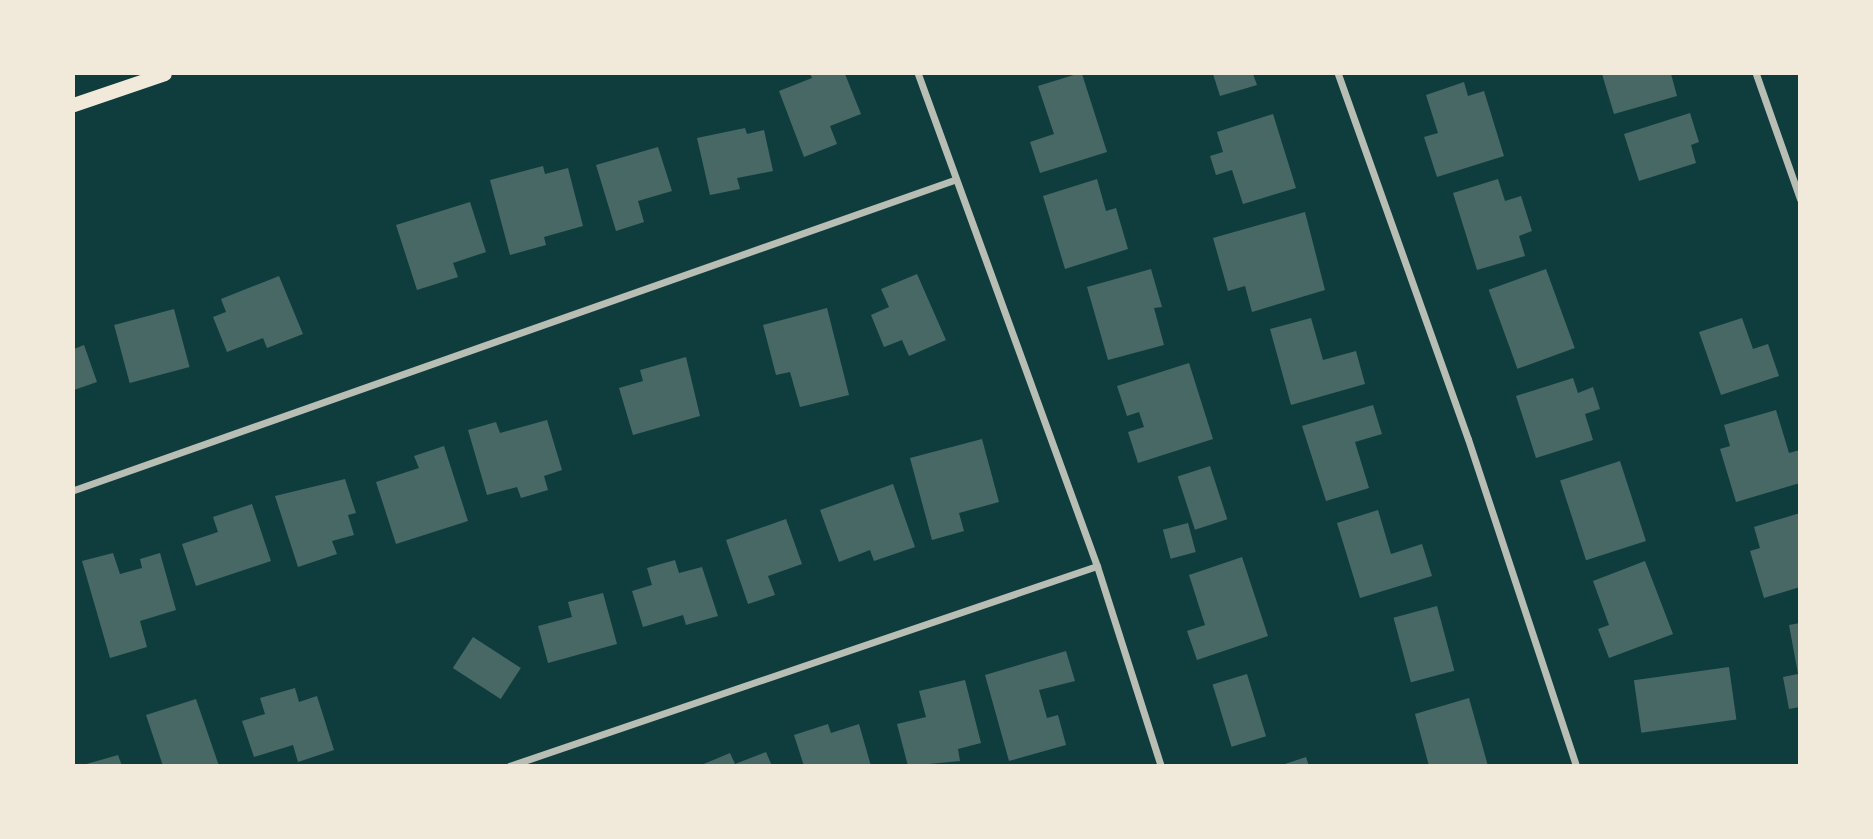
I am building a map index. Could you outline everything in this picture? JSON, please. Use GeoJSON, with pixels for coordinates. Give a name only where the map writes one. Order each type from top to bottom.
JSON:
{"type":"FeatureCollection","features":[{"type":"Feature","properties":{"kind":"main road"},"geometry":{"type":"LineString","coordinates":[[74,105],[165,74]]}},
{"type":"Feature","properties":{"kind":"street"},"geometry":{"type":"LineString","coordinates":[[918,74],[954,180],[1097,566],[1161,765]]}},
{"type":"Feature","properties":{"kind":"street"},"geometry":{"type":"LineString","coordinates":[[1338,74],[1468,439],[1576,765]]}},
{"type":"Feature","properties":{"kind":"street"},"geometry":{"type":"LineString","coordinates":[[1756,74],[1800,199]]}},
{"type":"Feature","properties":{"kind":"street"},"geometry":{"type":"LineString","coordinates":[[74,490],[954,180]]}},
{"type":"Feature","properties":{"kind":"street"},"geometry":{"type":"LineString","coordinates":[[509,765],[1097,566]]}},
{"type":"Feature","properties":{"kind":"building"},"geometry":{"type":"Polygon","coordinates":[[[810,74],[845,74],[861,114],[830,126],[837,144],[804,157],[779,91],[812,78],[810,74]]]}},
{"type":"Feature","properties":{"kind":"building"},"geometry":{"type":"Polygon","coordinates":[[[1082,74],[1107,152],[1040,173],[1030,142],[1054,134],[1038,86],[1082,74]]]}},
{"type":"Feature","properties":{"kind":"building"},"geometry":{"type":"Polygon","coordinates":[[[1213,74],[1253,74],[1257,85],[1220,96],[1213,74]]]}},
{"type":"Feature","properties":{"kind":"building"},"geometry":{"type":"Polygon","coordinates":[[[1602,74],[1671,74],[1677,96],[1614,114],[1602,74]]]}},
{"type":"Feature","properties":{"kind":"building"},"geometry":{"type":"Polygon","coordinates":[[[1464,82],[1468,96],[1484,91],[1504,156],[1437,177],[1424,137],[1438,133],[1426,95],[1464,82]]]}},
{"type":"Feature","properties":{"kind":"building"},"geometry":{"type":"Polygon","coordinates":[[[1690,113],[1699,142],[1691,145],[1696,163],[1639,181],[1624,134],[1690,113]]]}},
{"type":"Feature","properties":{"kind":"building"},"geometry":{"type":"Polygon","coordinates":[[[1273,114],[1296,188],[1243,204],[1232,170],[1216,175],[1210,156],[1223,152],[1217,132],[1273,114]]]}},
{"type":"Feature","properties":{"kind":"building"},"geometry":{"type":"Polygon","coordinates":[[[745,128],[747,134],[764,130],[773,171],[737,178],[740,189],[710,195],[697,138],[745,128]]]}},
{"type":"Feature","properties":{"kind":"building"},"geometry":{"type":"Polygon","coordinates":[[[658,147],[672,191],[638,201],[644,222],[616,231],[596,165],[658,147]]]}},
{"type":"Feature","properties":{"kind":"building"},"geometry":{"type":"Polygon","coordinates":[[[543,166],[545,174],[568,168],[583,226],[544,237],[546,245],[510,255],[490,180],[543,166]]]}},
{"type":"Feature","properties":{"kind":"building"},"geometry":{"type":"Polygon","coordinates":[[[1097,179],[1106,211],[1116,208],[1128,249],[1065,269],[1043,196],[1097,179]]]}},
{"type":"Feature","properties":{"kind":"building"},"geometry":{"type":"Polygon","coordinates":[[[1498,179],[1505,201],[1521,196],[1532,231],[1519,236],[1525,256],[1477,270],[1453,193],[1498,179]]]}},
{"type":"Feature","properties":{"kind":"building"},"geometry":{"type":"Polygon","coordinates":[[[470,202],[486,252],[453,263],[458,277],[417,290],[396,225],[470,202]]]}},
{"type":"Feature","properties":{"kind":"building"},"geometry":{"type":"Polygon","coordinates":[[[1305,212],[1325,290],[1252,312],[1245,286],[1228,291],[1213,238],[1305,212]]]}},
{"type":"Feature","properties":{"kind":"building"},"geometry":{"type":"Polygon","coordinates":[[[1151,269],[1162,307],[1154,308],[1164,345],[1108,360],[1087,287],[1151,269]]]}},
{"type":"Feature","properties":{"kind":"building"},"geometry":{"type":"Polygon","coordinates":[[[1546,269],[1575,348],[1517,369],[1489,290],[1546,269]]]}},
{"type":"Feature","properties":{"kind":"building"},"geometry":{"type":"Polygon","coordinates":[[[917,274],[946,340],[909,356],[902,340],[884,347],[871,315],[889,307],[881,289],[917,274]]]}},
{"type":"Feature","properties":{"kind":"building"},"geometry":{"type":"Polygon","coordinates":[[[279,276],[303,334],[267,348],[263,338],[227,352],[213,317],[226,312],[221,299],[279,276]]]}},
{"type":"Feature","properties":{"kind":"building"},"geometry":{"type":"Polygon","coordinates":[[[827,308],[849,395],[800,407],[790,372],[776,375],[763,325],[827,308]]]}},
{"type":"Feature","properties":{"kind":"building"},"geometry":{"type":"Polygon","coordinates":[[[174,309],[190,367],[130,383],[114,325],[174,309]]]}},
{"type":"Feature","properties":{"kind":"building"},"geometry":{"type":"Polygon","coordinates":[[[1311,318],[1323,360],[1356,351],[1365,384],[1291,405],[1270,329],[1311,318]]]}},
{"type":"Feature","properties":{"kind":"building"},"geometry":{"type":"Polygon","coordinates":[[[1742,318],[1753,349],[1768,344],[1779,376],[1721,395],[1699,332],[1742,318]]]}},
{"type":"Feature","properties":{"kind":"building"},"geometry":{"type":"Polygon","coordinates":[[[84,345],[97,382],[74,390],[74,349],[84,345]]]}},
{"type":"Feature","properties":{"kind":"building"},"geometry":{"type":"Polygon","coordinates":[[[686,357],[700,416],[633,435],[619,388],[643,381],[640,370],[686,357]]]}},
{"type":"Feature","properties":{"kind":"building"},"geometry":{"type":"Polygon","coordinates":[[[1189,363],[1213,439],[1138,463],[1128,432],[1144,427],[1139,412],[1127,416],[1117,386],[1189,363]]]}},
{"type":"Feature","properties":{"kind":"building"},"geometry":{"type":"Polygon","coordinates":[[[1573,378],[1578,393],[1593,387],[1600,409],[1585,414],[1593,440],[1536,458],[1516,396],[1573,378]]]}},
{"type":"Feature","properties":{"kind":"building"},"geometry":{"type":"Polygon","coordinates":[[[1373,405],[1382,434],[1355,442],[1369,488],[1326,501],[1302,426],[1373,405]]]}},
{"type":"Feature","properties":{"kind":"building"},"geometry":{"type":"Polygon","coordinates":[[[1776,410],[1789,453],[1800,450],[1800,483],[1736,502],[1720,449],[1730,446],[1724,425],[1776,410]]]}},
{"type":"Feature","properties":{"kind":"building"},"geometry":{"type":"Polygon","coordinates":[[[547,420],[562,470],[544,476],[548,490],[521,498],[517,487],[487,495],[468,430],[496,422],[500,433],[547,420]]]}},
{"type":"Feature","properties":{"kind":"building"},"geometry":{"type":"Polygon","coordinates":[[[982,439],[999,502],[959,513],[964,531],[932,540],[910,458],[982,439]]]}},
{"type":"Feature","properties":{"kind":"building"},"geometry":{"type":"Polygon","coordinates":[[[444,446],[468,521],[396,544],[376,482],[419,468],[414,456],[444,446]]]}},
{"type":"Feature","properties":{"kind":"building"},"geometry":{"type":"Polygon","coordinates":[[[1620,461],[1646,541],[1586,560],[1560,480],[1620,461]]]}},
{"type":"Feature","properties":{"kind":"building"},"geometry":{"type":"Polygon","coordinates":[[[1210,466],[1227,519],[1195,530],[1178,477],[1210,466]]]}},
{"type":"Feature","properties":{"kind":"building"},"geometry":{"type":"Polygon","coordinates":[[[345,479],[356,513],[348,515],[354,535],[332,541],[337,554],[298,567],[275,496],[345,479]]]}},
{"type":"Feature","properties":{"kind":"building"},"geometry":{"type":"Polygon","coordinates":[[[893,484],[915,547],[874,561],[870,550],[839,562],[820,510],[893,484]]]}},
{"type":"Feature","properties":{"kind":"building"},"geometry":{"type":"Polygon","coordinates":[[[252,504],[271,561],[196,586],[182,544],[218,532],[213,517],[252,504]]]}},
{"type":"Feature","properties":{"kind":"building"},"geometry":{"type":"Polygon","coordinates":[[[1378,510],[1391,554],[1422,544],[1432,576],[1360,598],[1337,523],[1378,510]]]}},
{"type":"Feature","properties":{"kind":"building"},"geometry":{"type":"Polygon","coordinates":[[[1800,513],[1800,587],[1764,598],[1750,551],[1760,548],[1754,527],[1800,513]]]}},
{"type":"Feature","properties":{"kind":"building"},"geometry":{"type":"Polygon","coordinates":[[[786,519],[802,564],[768,576],[775,595],[748,604],[726,540],[786,519]]]}},
{"type":"Feature","properties":{"kind":"building"},"geometry":{"type":"Polygon","coordinates":[[[1188,523],[1196,552],[1171,559],[1163,530],[1188,523]]]}},
{"type":"Feature","properties":{"kind":"building"},"geometry":{"type":"Polygon","coordinates":[[[113,553],[120,574],[142,568],[140,559],[160,553],[176,610],[140,621],[147,647],[110,658],[82,561],[113,553]]]}},
{"type":"Feature","properties":{"kind":"building"},"geometry":{"type":"Polygon","coordinates":[[[1242,557],[1268,636],[1197,660],[1187,631],[1205,625],[1189,575],[1242,557]]]}},
{"type":"Feature","properties":{"kind":"building"},"geometry":{"type":"Polygon","coordinates":[[[675,560],[679,573],[702,567],[718,616],[686,625],[683,615],[643,627],[632,591],[652,585],[647,568],[675,560]]]}},
{"type":"Feature","properties":{"kind":"building"},"geometry":{"type":"Polygon","coordinates":[[[1645,561],[1673,634],[1609,658],[1598,629],[1609,625],[1593,581],[1645,561]]]}},
{"type":"Feature","properties":{"kind":"building"},"geometry":{"type":"Polygon","coordinates":[[[603,593],[617,644],[548,663],[538,626],[572,617],[568,602],[603,593]]]}},
{"type":"Feature","properties":{"kind":"building"},"geometry":{"type":"Polygon","coordinates":[[[1437,606],[1454,671],[1411,682],[1394,618],[1437,606]]]}},
{"type":"Feature","properties":{"kind":"building"},"geometry":{"type":"Polygon","coordinates":[[[1800,623],[1800,707],[1789,709],[1783,677],[1798,674],[1789,625],[1800,623]]]}},
{"type":"Feature","properties":{"kind":"building"},"geometry":{"type":"Polygon","coordinates":[[[473,637],[521,668],[501,699],[453,668],[473,637]]]}},
{"type":"Feature","properties":{"kind":"building"},"geometry":{"type":"Polygon","coordinates":[[[1066,651],[1075,681],[1039,690],[1047,718],[1058,715],[1066,745],[1009,761],[985,675],[1066,651]]]}},
{"type":"Feature","properties":{"kind":"building"},"geometry":{"type":"Polygon","coordinates":[[[1729,667],[1736,719],[1641,733],[1634,680],[1729,667]]]}},
{"type":"Feature","properties":{"kind":"building"},"geometry":{"type":"Polygon","coordinates":[[[1247,674],[1266,736],[1232,747],[1213,685],[1247,674]]]}},
{"type":"Feature","properties":{"kind":"building"},"geometry":{"type":"Polygon","coordinates":[[[965,680],[981,743],[958,749],[960,761],[908,766],[897,724],[926,717],[919,691],[965,680]]]}},
{"type":"Feature","properties":{"kind":"building"},"geometry":{"type":"Polygon","coordinates":[[[295,688],[299,702],[317,696],[334,750],[298,762],[293,745],[254,757],[242,721],[265,714],[260,698],[295,688]]]}},
{"type":"Feature","properties":{"kind":"building"},"geometry":{"type":"Polygon","coordinates":[[[1469,698],[1488,766],[1429,766],[1415,714],[1469,698]]]}},
{"type":"Feature","properties":{"kind":"building"},"geometry":{"type":"Polygon","coordinates":[[[196,699],[219,766],[163,766],[146,715],[196,699]]]}},
{"type":"Feature","properties":{"kind":"building"},"geometry":{"type":"Polygon","coordinates":[[[828,724],[831,733],[859,724],[871,766],[804,766],[794,735],[828,724]]]}},
{"type":"Feature","properties":{"kind":"building"},"geometry":{"type":"Polygon","coordinates":[[[766,752],[772,766],[699,766],[730,753],[735,764],[766,752]]]}},
{"type":"Feature","properties":{"kind":"building"},"geometry":{"type":"Polygon","coordinates":[[[118,755],[122,766],[83,766],[83,765],[118,755]]]}},
{"type":"Feature","properties":{"kind":"building"},"geometry":{"type":"Polygon","coordinates":[[[1306,757],[1309,766],[1282,766],[1282,765],[1306,757]]]}}]}
